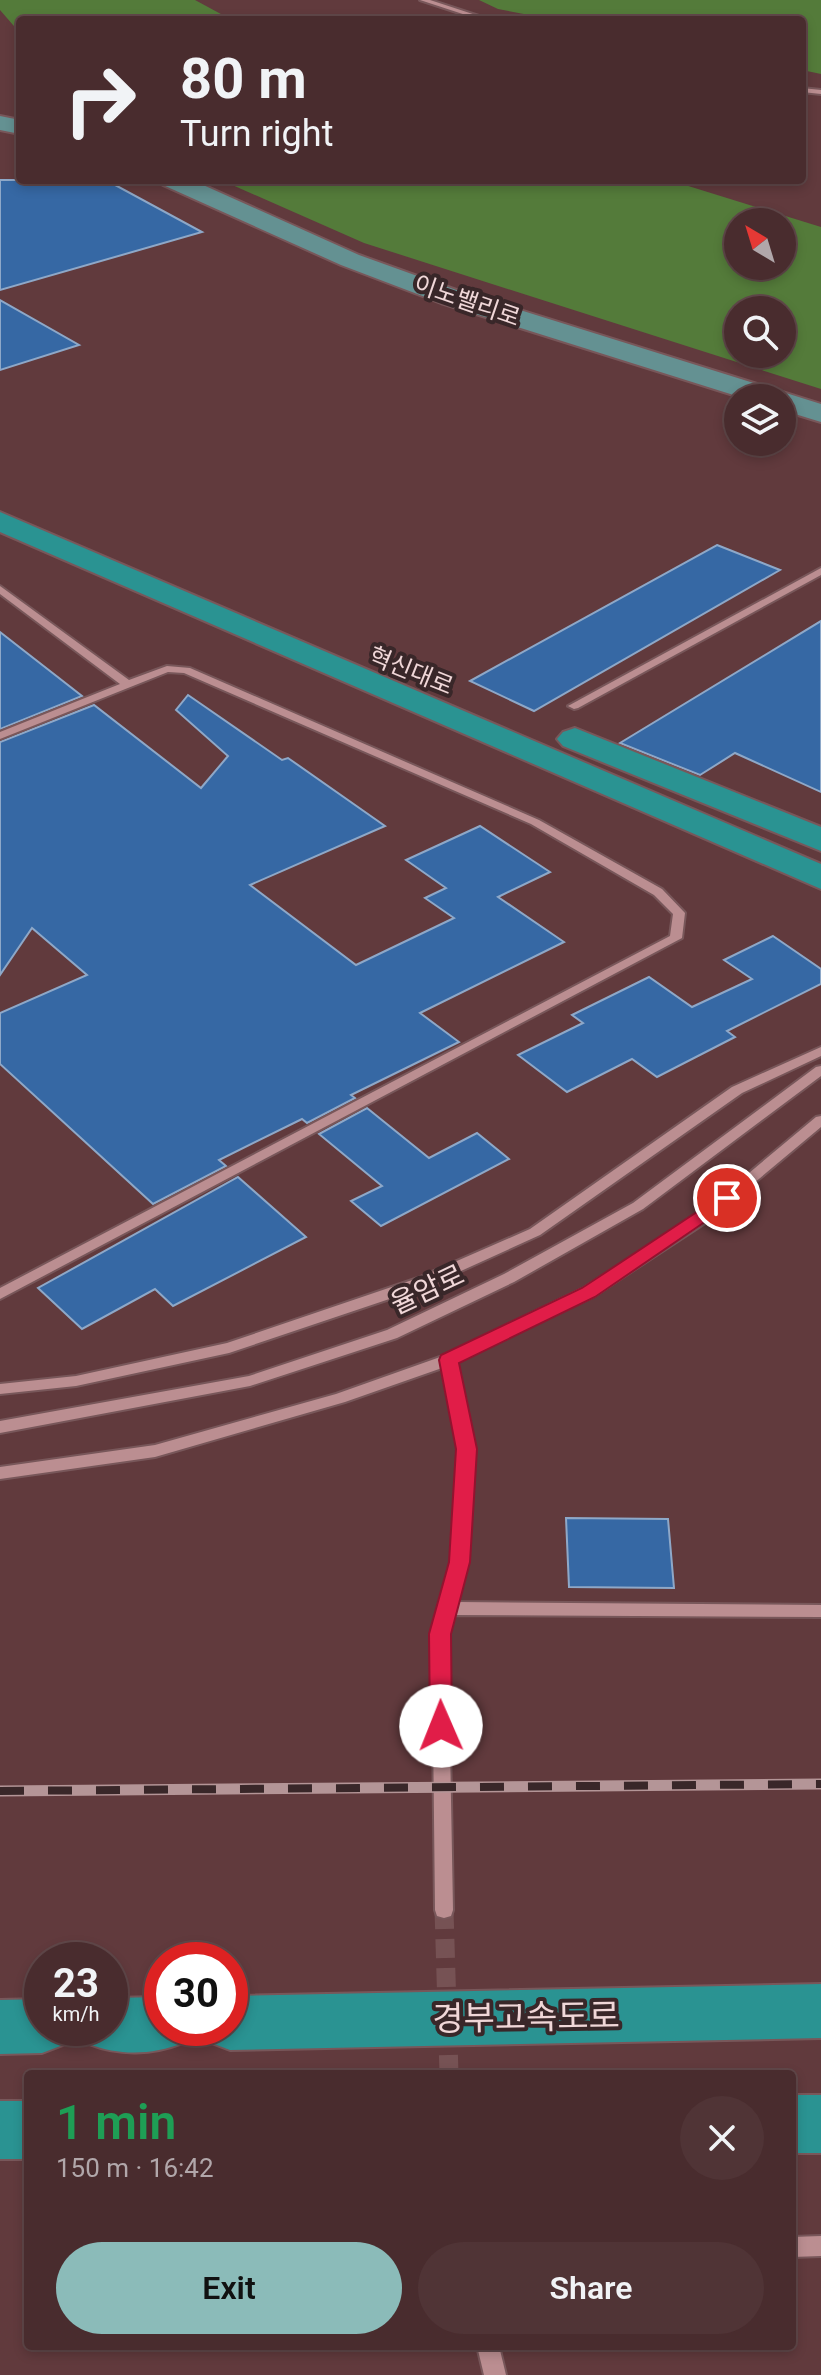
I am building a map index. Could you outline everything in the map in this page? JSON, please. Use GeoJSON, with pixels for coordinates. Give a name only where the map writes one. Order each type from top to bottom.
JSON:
{"type":"FeatureCollection","features":[{"type":"Feature","properties":{"kind":"highway","name":"혁신대로"},"geometry":{"type":"LineString","coordinates":[[0,506],[821,840]]}},
{"type":"Feature","properties":{"kind":"highway"},"geometry":{"type":"LineString","coordinates":[[0,521],[821,878]]}},
{"type":"Feature","properties":{"kind":"highway","name":"경부고속도로"},"geometry":{"type":"LineString","coordinates":[[248,2023],[821,2011]]}},
{"type":"Feature","properties":{"kind":"highway"},"geometry":{"type":"LineString","coordinates":[[0,2027],[24,2026]]}},
{"type":"Feature","properties":{"kind":"highway"},"geometry":{"type":"LineString","coordinates":[[796,2124],[821,2124]]}},
{"type":"Feature","properties":{"kind":"highway"},"geometry":{"type":"LineString","coordinates":[[0,2130],[24,2130]]}},
{"type":"Feature","properties":{"kind":"main road","name":"이노밸리로"},"geometry":{"type":"LineString","coordinates":[[181,184],[350,260],[450,297],[727,384]]}},
{"type":"Feature","properties":{"kind":"main road"},"geometry":{"type":"LineString","coordinates":[[796,405],[821,413]]}},
{"type":"Feature","properties":{"kind":"street"},"geometry":{"type":"LineString","coordinates":[[423,0],[475,16]]}},
{"type":"Feature","properties":{"kind":"street"},"geometry":{"type":"LineString","coordinates":[[574,706],[821,571]]}},
{"type":"Feature","properties":{"kind":"street"},"geometry":{"type":"LineString","coordinates":[[0,589],[128,685]]}},
{"type":"Feature","properties":{"kind":"street"},"geometry":{"type":"LineString","coordinates":[[0,736],[167,669],[186,670],[535,822],[658,892],[679,913],[676,938],[0,1294]]}},
{"type":"Feature","properties":{"kind":"street"},"geometry":{"type":"LineString","coordinates":[[0,1389],[76,1381],[229,1348],[423,1282],[535,1232],[737,1090],[821,1051]]}},
{"type":"Feature","properties":{"kind":"street","name":"율암로"},"geometry":{"type":"LineString","coordinates":[[0,1427],[250,1381],[392,1334],[509,1278],[638,1206],[821,1070]]}},
{"type":"Feature","properties":{"kind":"street"},"geometry":{"type":"LineString","coordinates":[[0,1473],[155,1451],[340,1398],[448,1360],[589,1292],[706,1216],[821,1120]]}},
{"type":"Feature","properties":{"kind":"street"},"geometry":{"type":"LineString","coordinates":[[444,1910],[440,1634],[460,1562],[466,1449],[448,1360]]}},
{"type":"Feature","properties":{"kind":"street"},"geometry":{"type":"LineString","coordinates":[[447,1608],[821,1611]]}},
{"type":"Feature","properties":{"kind":"street"},"geometry":{"type":"LineString","coordinates":[[796,2247],[821,2246]]}},
{"type":"Feature","properties":{"kind":"street"},"geometry":{"type":"LineString","coordinates":[[489,2350],[495,2375]]}},
{"type":"Feature","properties":{"kind":"green space"},"geometry":{"type":"Polygon","coordinates":[[[0,0],[195,0],[225,16],[16,16],[16,28],[0,10],[0,0]]]}},
{"type":"Feature","properties":{"kind":"green space"},"geometry":{"type":"Polygon","coordinates":[[[479,0],[821,0],[821,74],[806,71],[806,16],[534,16],[498,9],[479,0]]]}},
{"type":"Feature","properties":{"kind":"green space"},"geometry":{"type":"Polygon","coordinates":[[[230,184],[682,184],[760,208],[724,208],[724,280],[796,280],[796,219],[821,227],[821,389],[755,368],[796,368],[796,296],[724,296],[724,358],[364,243],[230,184]]]}},
{"type":"Feature","properties":{"kind":"building"},"geometry":{"type":"Polygon","coordinates":[[[0,180],[16,180],[16,184],[113,184],[202,232],[0,290],[0,180]]]}},
{"type":"Feature","properties":{"kind":"building"},"geometry":{"type":"Polygon","coordinates":[[[0,300],[79,345],[0,370],[0,300]]]}},
{"type":"Feature","properties":{"kind":"building"},"geometry":{"type":"Polygon","coordinates":[[[717,545],[780,570],[534,711],[470,681],[717,545]]]}},
{"type":"Feature","properties":{"kind":"building"},"geometry":{"type":"Polygon","coordinates":[[[821,621],[821,792],[735,753],[700,775],[620,743],[821,621]]]}},
{"type":"Feature","properties":{"kind":"building"},"geometry":{"type":"Polygon","coordinates":[[[0,632],[82,696],[0,729],[0,632]]]}},
{"type":"Feature","properties":{"kind":"building"},"geometry":{"type":"Polygon","coordinates":[[[188,695],[282,760],[288,758],[385,826],[250,885],[356,965],[454,918],[425,898],[446,888],[406,860],[480,826],[550,872],[498,897],[564,942],[420,1013],[459,1042],[351,1095],[355,1098],[307,1123],[302,1119],[219,1160],[226,1166],[153,1204],[0,1064],[0,1013],[87,975],[32,928],[0,975],[0,742],[94,705],[201,788],[228,756],[176,710],[188,695]]]}},
{"type":"Feature","properties":{"kind":"building"},"geometry":{"type":"Polygon","coordinates":[[[773,936],[821,969],[821,984],[727,1031],[735,1037],[657,1077],[632,1059],[567,1092],[518,1055],[583,1023],[572,1015],[649,977],[692,1007],[752,979],[724,960],[773,936]]]}},
{"type":"Feature","properties":{"kind":"building"},"geometry":{"type":"Polygon","coordinates":[[[367,1108],[429,1158],[477,1133],[509,1159],[381,1226],[351,1201],[382,1186],[319,1134],[367,1108]]]}},
{"type":"Feature","properties":{"kind":"building"},"geometry":{"type":"Polygon","coordinates":[[[238,1177],[306,1237],[173,1306],[155,1289],[82,1329],[38,1288],[238,1177]]]}},
{"type":"Feature","properties":{"kind":"building"},"geometry":{"type":"Polygon","coordinates":[[[566,1518],[668,1519],[674,1588],[569,1587],[566,1518]]]}},
{"type":"Feature","properties":{"kind":"tunnel"},"geometry":{"type":"LineString","coordinates":[[444,1910],[449,2070]]}},
{"type":"Feature","properties":{"kind":"railway"},"geometry":{"type":"LineString","coordinates":[[0,1791],[821,1784]]}},
{"type":"Feature","properties":{"kind":"route"},"geometry":{"type":"LineString","coordinates":[[441,1726],[440,1634],[460,1562],[466,1449],[448,1360],[589,1292],[706,1216],[727,1198]]}}]}
